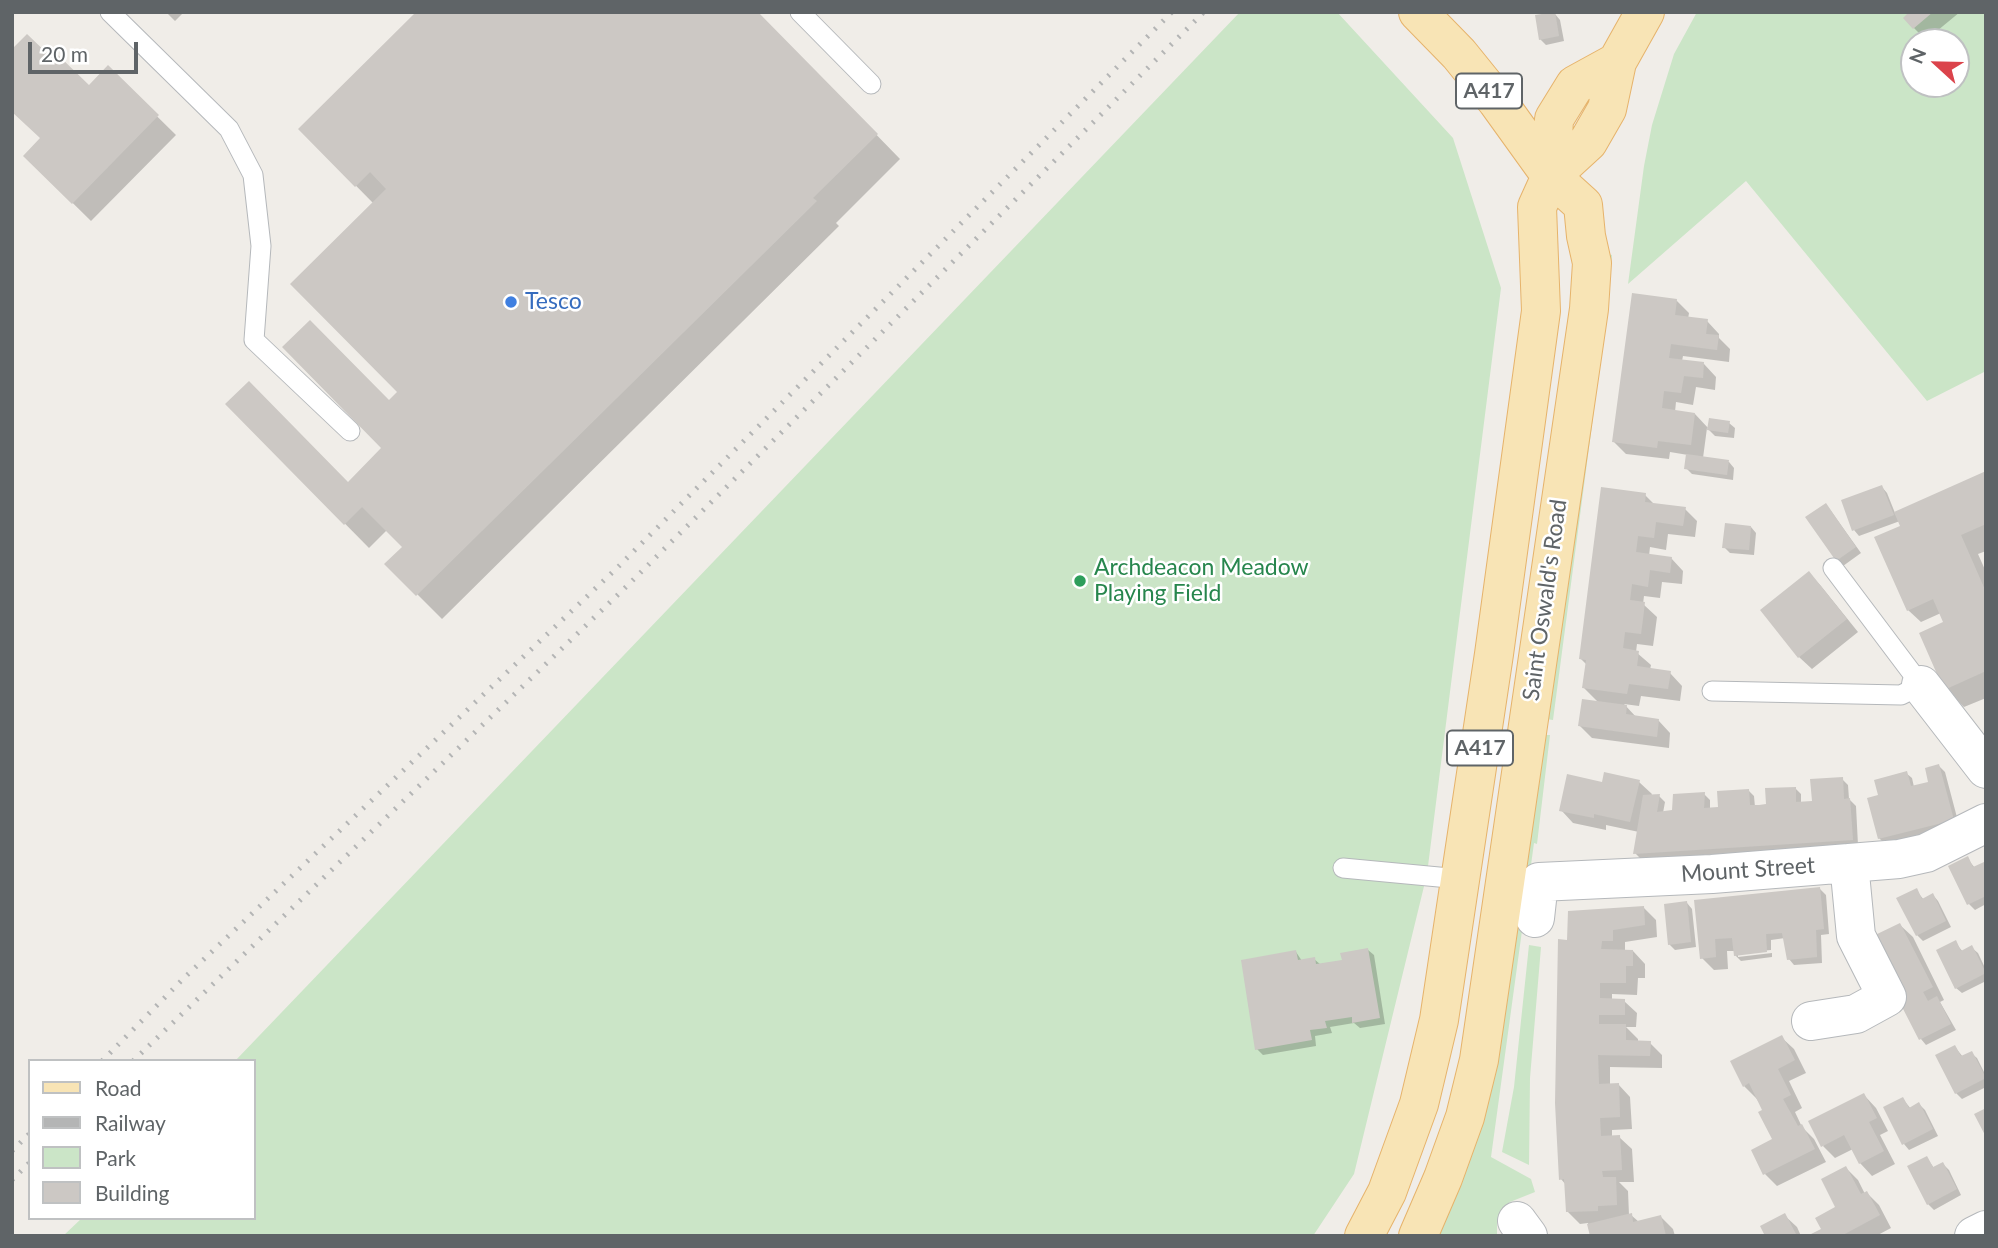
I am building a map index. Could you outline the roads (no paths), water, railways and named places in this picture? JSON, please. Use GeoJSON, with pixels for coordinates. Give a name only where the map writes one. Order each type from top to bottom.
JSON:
{"type":"FeatureCollection","features":[{"type":"Feature","properties":{"kind":"main road","name":"Saint Oswald's Road"},"geometry":{"type":"LineString","coordinates":[[1418,12],[1497,101],[1551,176],[1583,205],[1592,263],[1589,309],[1479,1060],[1465,1117],[1418,1236]]}},
{"type":"Feature","properties":{"kind":"main road"},"geometry":{"type":"LineString","coordinates":[[1551,176],[1588,142],[1607,109],[1617,62],[1645,12]]}},
{"type":"Feature","properties":{"kind":"main road","name":"Saint Oswald's Road"},"geometry":{"type":"LineString","coordinates":[[1364,1236],[1387,1192],[1419,1104],[1438,1020],[1494,654],[1541,311],[1536,207],[1551,176]]}},
{"type":"Feature","properties":{"kind":"street"},"geometry":{"type":"LineString","coordinates":[[1921,685],[1986,769]]}},
{"type":"Feature","properties":{"kind":"street","name":"Mount Street"},"geometry":{"type":"LineString","coordinates":[[1535,918],[1539,882],[1712,874],[1899,859],[1926,853],[1986,823]]}},
{"type":"Feature","properties":{"kind":"street"},"geometry":{"type":"LineString","coordinates":[[1811,1021],[1856,1014],[1887,997],[1856,936],[1849,863]]}},
{"type":"Feature","properties":{"kind":"street"},"geometry":{"type":"LineString","coordinates":[[1974,1236],[1986,1230]]}},
{"type":"Feature","properties":{"kind":"lane"},"geometry":{"type":"LineString","coordinates":[[110,12],[229,130],[253,175],[261,246],[254,340],[350,431]]}},
{"type":"Feature","properties":{"kind":"lane"},"geometry":{"type":"LineString","coordinates":[[800,12],[871,84]]}},
{"type":"Feature","properties":{"kind":"lane"},"geometry":{"type":"LineString","coordinates":[[1712,691],[1902,695],[1921,685],[1833,568]]}},
{"type":"Feature","properties":{"kind":"lane"},"geometry":{"type":"LineString","coordinates":[[1343,868],[1460,879]]}},
{"type":"Feature","properties":{"kind":"railway"},"geometry":{"type":"LineString","coordinates":[[104,1059],[183,979],[617,568],[1172,12]]}},
{"type":"Feature","properties":{"kind":"railway"},"geometry":{"type":"LineString","coordinates":[[135,1059],[628,585],[1204,12]]}},
{"type":"Feature","properties":{"kind":"railway"},"geometry":{"type":"LineString","coordinates":[[12,1151],[28,1135]]}},
{"type":"Feature","properties":{"kind":"railway"},"geometry":{"type":"LineString","coordinates":[[12,1180],[28,1164]]}},
{"type":"Feature","properties":{"kind":"place","name":"Tesco"},"geometry":{"type":"Point","coordinates":[511,302]}},
{"type":"Feature","properties":{"kind":"place","name":"Archdeacon Meadow Playing Field"},"geometry":{"type":"Point","coordinates":[1080,581]}}]}
